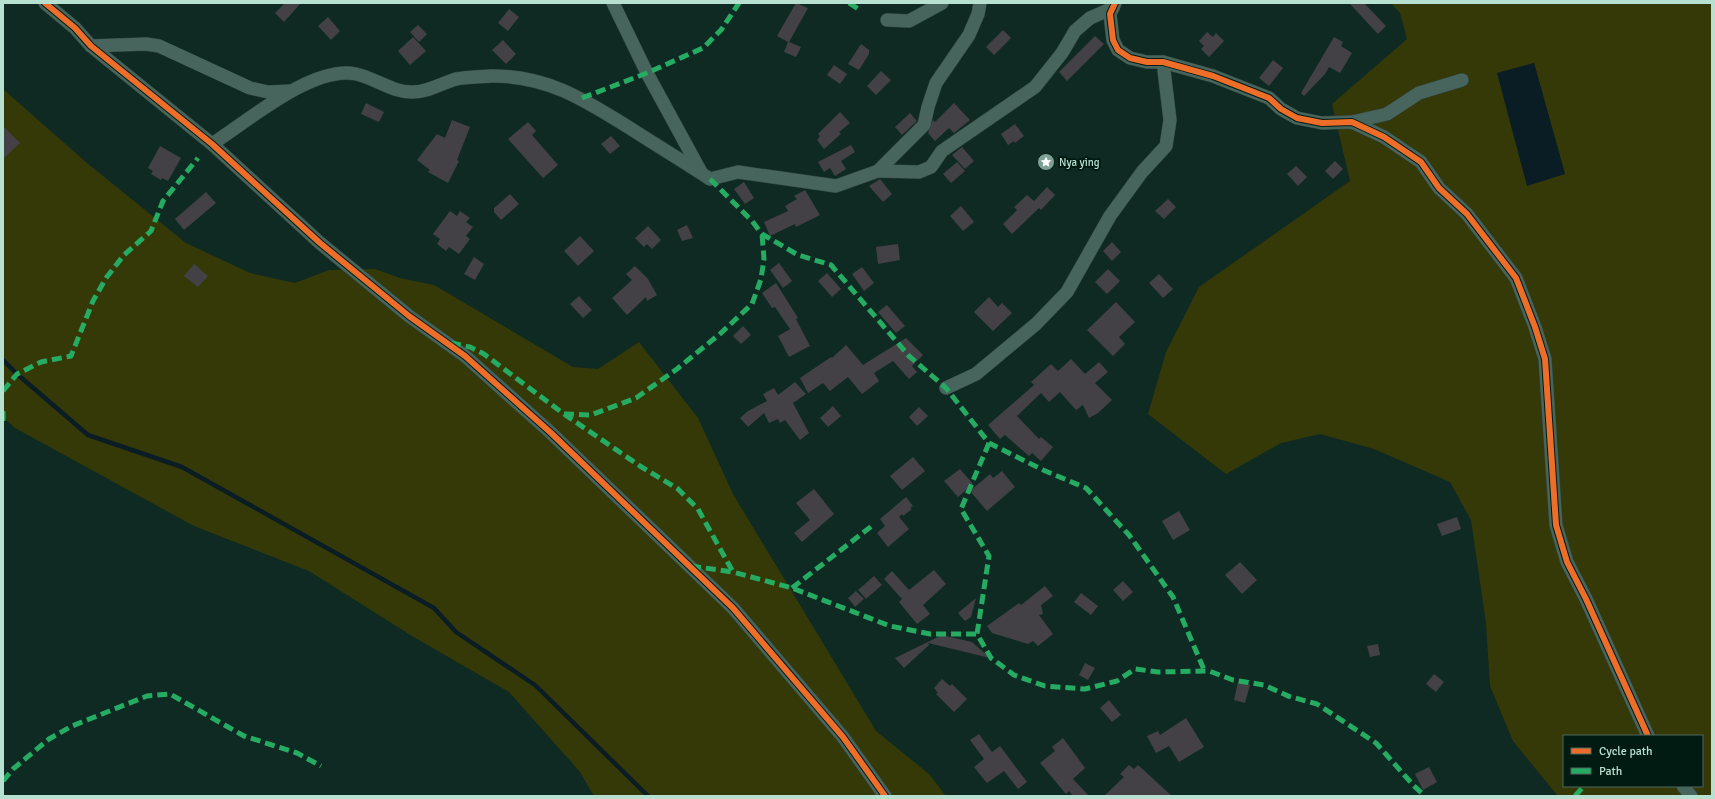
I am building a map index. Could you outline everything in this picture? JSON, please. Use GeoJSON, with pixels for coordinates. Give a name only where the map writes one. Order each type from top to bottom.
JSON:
{"type":"FeatureCollection","features":[{"type":"Feature","properties":{"kind":"street"},"geometry":{"type":"LineString","coordinates":[[45,3],[74,28],[91,46],[212,144],[320,244],[409,316],[465,356],[550,432],[733,608],[843,737],[885,796]]}},
{"type":"Feature","properties":{"kind":"street"},"geometry":{"type":"LineString","coordinates":[[613,3],[647,73],[702,173]]}},
{"type":"Feature","properties":{"kind":"street"},"geometry":{"type":"LineString","coordinates":[[887,20],[909,21],[942,3]]}},
{"type":"Feature","properties":{"kind":"street"},"geometry":{"type":"LineString","coordinates":[[212,144],[291,91],[321,77],[340,73],[356,74],[401,91],[412,93],[463,79],[489,76],[526,79],[582,98],[710,179],[738,172],[836,186],[878,170],[924,125],[936,83],[969,35],[978,14],[980,3]]}},
{"type":"Feature","properties":{"kind":"street"},"geometry":{"type":"LineString","coordinates":[[878,170],[919,172],[931,166],[942,151],[1035,87],[1062,53],[1075,31],[1090,18],[1114,5]]}},
{"type":"Feature","properties":{"kind":"street"},"geometry":{"type":"LineString","coordinates":[[1114,5],[1110,14],[1113,40],[1118,50],[1130,58],[1147,62],[1163,62],[1213,76],[1269,98],[1281,109],[1296,118],[1322,123],[1352,122],[1387,114],[1419,93],[1462,80]]}},
{"type":"Feature","properties":{"kind":"street"},"geometry":{"type":"LineString","coordinates":[[91,46],[146,44],[160,46],[250,88],[268,92],[291,91]]}},
{"type":"Feature","properties":{"kind":"street"},"geometry":{"type":"LineString","coordinates":[[946,388],[976,374],[1036,324],[1067,292],[1110,216],[1142,172],[1166,146],[1170,120],[1163,62]]}},
{"type":"Feature","properties":{"kind":"street"},"geometry":{"type":"LineString","coordinates":[[1352,122],[1384,137],[1421,162],[1439,188],[1467,214],[1516,278],[1535,327],[1545,359],[1556,525],[1566,562],[1586,599],[1648,735]]}},
{"type":"Feature","properties":{"kind":"street"},"geometry":{"type":"LineString","coordinates":[[1684,787],[1691,796]]}},
{"type":"Feature","properties":{"kind":"green space"},"geometry":{"type":"Polygon","coordinates":[[[1391,3],[1712,3],[1712,796],[1557,795],[1513,741],[1490,686],[1486,623],[1471,520],[1450,482],[1374,449],[1320,434],[1281,443],[1226,474],[1148,414],[1166,352],[1199,287],[1350,181],[1332,104],[1407,39],[1400,13],[1391,3]],[[1534,63],[1497,73],[1565,174],[1534,63]]]}},
{"type":"Feature","properties":{"kind":"green space"},"geometry":{"type":"Polygon","coordinates":[[[3,89],[87,163],[186,243],[250,273],[295,283],[329,270],[375,269],[400,278],[434,285],[573,367],[598,369],[639,342],[698,418],[733,494],[876,731],[929,774],[946,796],[594,796],[580,772],[509,692],[412,636],[309,571],[194,526],[15,428],[3,417],[3,89]]]}},
{"type":"Feature","properties":{"kind":"water"},"geometry":{"type":"Polygon","coordinates":[[[1534,63],[1565,174],[1527,186],[1497,73],[1534,63]]]}},
{"type":"Feature","properties":{"kind":"building"},"geometry":{"type":"Polygon","coordinates":[[[285,3],[301,3],[284,22],[275,13],[285,3]]]}},
{"type":"Feature","properties":{"kind":"building"},"geometry":{"type":"Polygon","coordinates":[[[796,3],[808,8],[789,42],[801,47],[796,57],[784,52],[788,42],[777,36],[796,3]]]}},
{"type":"Feature","properties":{"kind":"building"},"geometry":{"type":"Polygon","coordinates":[[[1349,3],[1364,3],[1386,26],[1378,34],[1349,3]]]}},
{"type":"Feature","properties":{"kind":"building"},"geometry":{"type":"Polygon","coordinates":[[[509,9],[519,17],[508,31],[498,23],[509,9]]]}},
{"type":"Feature","properties":{"kind":"building"},"geometry":{"type":"Polygon","coordinates":[[[328,17],[340,31],[331,40],[318,26],[328,17]]]}},
{"type":"Feature","properties":{"kind":"building"},"geometry":{"type":"Polygon","coordinates":[[[418,25],[427,34],[419,42],[410,32],[418,25]]]}},
{"type":"Feature","properties":{"kind":"building"},"geometry":{"type":"Polygon","coordinates":[[[1003,30],[1011,38],[994,55],[986,47],[1003,30]]]}},
{"type":"Feature","properties":{"kind":"building"},"geometry":{"type":"Polygon","coordinates":[[[1207,32],[1213,37],[1216,33],[1224,41],[1209,57],[1201,49],[1204,46],[1199,41],[1207,32]]]}},
{"type":"Feature","properties":{"kind":"building"},"geometry":{"type":"Polygon","coordinates":[[[1095,36],[1104,44],[1067,81],[1059,72],[1095,36]]]}},
{"type":"Feature","properties":{"kind":"building"},"geometry":{"type":"Polygon","coordinates":[[[413,37],[426,51],[410,65],[398,51],[413,37]]]}},
{"type":"Feature","properties":{"kind":"building"},"geometry":{"type":"Polygon","coordinates":[[[1334,37],[1343,42],[1341,46],[1352,53],[1340,73],[1329,67],[1325,74],[1304,96],[1301,93],[1334,37]]]}},
{"type":"Feature","properties":{"kind":"building"},"geometry":{"type":"Polygon","coordinates":[[[503,40],[516,54],[506,64],[492,50],[503,40]]]}},
{"type":"Feature","properties":{"kind":"building"},"geometry":{"type":"Polygon","coordinates":[[[861,44],[869,50],[869,54],[859,70],[848,64],[861,44]]]}},
{"type":"Feature","properties":{"kind":"building"},"geometry":{"type":"Polygon","coordinates":[[[1273,60],[1283,68],[1269,86],[1259,78],[1273,60]]]}},
{"type":"Feature","properties":{"kind":"building"},"geometry":{"type":"Polygon","coordinates":[[[834,65],[847,74],[840,84],[827,75],[834,65]]]}},
{"type":"Feature","properties":{"kind":"building"},"geometry":{"type":"Polygon","coordinates":[[[881,71],[891,80],[876,95],[867,86],[881,71]]]}},
{"type":"Feature","properties":{"kind":"building"},"geometry":{"type":"Polygon","coordinates":[[[366,103],[384,112],[379,122],[361,114],[366,103]]]}},
{"type":"Feature","properties":{"kind":"building"},"geometry":{"type":"Polygon","coordinates":[[[954,103],[970,120],[954,133],[949,128],[935,141],[928,133],[933,120],[935,122],[954,103]]]}},
{"type":"Feature","properties":{"kind":"building"},"geometry":{"type":"Polygon","coordinates":[[[840,112],[850,123],[839,132],[841,134],[824,149],[817,140],[820,136],[818,134],[840,112]]]}},
{"type":"Feature","properties":{"kind":"building"},"geometry":{"type":"Polygon","coordinates":[[[910,113],[917,121],[902,135],[895,127],[910,113]]]}},
{"type":"Feature","properties":{"kind":"building"},"geometry":{"type":"Polygon","coordinates":[[[452,120],[470,127],[457,160],[459,161],[448,183],[428,172],[430,170],[417,160],[437,134],[445,138],[452,120]]]}},
{"type":"Feature","properties":{"kind":"building"},"geometry":{"type":"Polygon","coordinates":[[[528,122],[536,131],[532,135],[558,165],[543,178],[508,139],[528,122]]]}},
{"type":"Feature","properties":{"kind":"building"},"geometry":{"type":"Polygon","coordinates":[[[1015,124],[1024,136],[1015,143],[1014,141],[1008,145],[1001,134],[1015,124]]]}},
{"type":"Feature","properties":{"kind":"building"},"geometry":{"type":"Polygon","coordinates":[[[3,126],[20,143],[3,159],[3,126]]]}},
{"type":"Feature","properties":{"kind":"building"},"geometry":{"type":"Polygon","coordinates":[[[611,136],[620,146],[610,154],[601,144],[611,136]]]}},
{"type":"Feature","properties":{"kind":"building"},"geometry":{"type":"Polygon","coordinates":[[[851,145],[855,152],[841,161],[846,169],[835,176],[830,168],[824,172],[818,162],[851,145]]]}},
{"type":"Feature","properties":{"kind":"building"},"geometry":{"type":"Polygon","coordinates":[[[160,146],[181,158],[168,181],[162,178],[161,180],[151,174],[153,171],[148,168],[160,146]]]}},
{"type":"Feature","properties":{"kind":"building"},"geometry":{"type":"Polygon","coordinates":[[[962,147],[974,161],[965,169],[952,155],[962,147]]]}},
{"type":"Feature","properties":{"kind":"building"},"geometry":{"type":"Polygon","coordinates":[[[1335,161],[1343,169],[1333,179],[1325,171],[1335,161]]]}},
{"type":"Feature","properties":{"kind":"building"},"geometry":{"type":"Polygon","coordinates":[[[957,162],[965,171],[951,183],[943,174],[957,162]]]}},
{"type":"Feature","properties":{"kind":"building"},"geometry":{"type":"Polygon","coordinates":[[[1296,166],[1307,177],[1298,186],[1287,174],[1296,166]]]}},
{"type":"Feature","properties":{"kind":"building"},"geometry":{"type":"Polygon","coordinates":[[[880,179],[892,194],[883,202],[869,186],[880,179]]]}},
{"type":"Feature","properties":{"kind":"building"},"geometry":{"type":"Polygon","coordinates":[[[744,182],[754,198],[745,204],[734,189],[744,182]]]}},
{"type":"Feature","properties":{"kind":"building"},"geometry":{"type":"Polygon","coordinates":[[[1047,187],[1055,195],[1041,210],[1039,208],[1012,234],[1003,224],[1017,210],[1014,207],[1027,195],[1034,201],[1047,187]]]}},
{"type":"Feature","properties":{"kind":"building"},"geometry":{"type":"Polygon","coordinates":[[[805,190],[820,215],[796,227],[795,224],[770,236],[764,222],[788,211],[785,206],[797,199],[794,196],[805,190]]]}},
{"type":"Feature","properties":{"kind":"building"},"geometry":{"type":"Polygon","coordinates":[[[206,192],[216,203],[184,230],[175,219],[206,192]]]}},
{"type":"Feature","properties":{"kind":"building"},"geometry":{"type":"Polygon","coordinates":[[[510,194],[519,204],[501,220],[494,212],[494,208],[510,194]]]}},
{"type":"Feature","properties":{"kind":"building"},"geometry":{"type":"Polygon","coordinates":[[[1168,199],[1176,207],[1164,219],[1155,211],[1168,199]]]}},
{"type":"Feature","properties":{"kind":"building"},"geometry":{"type":"Polygon","coordinates":[[[961,206],[974,222],[963,231],[950,216],[961,206]]]}},
{"type":"Feature","properties":{"kind":"building"},"geometry":{"type":"Polygon","coordinates":[[[450,211],[457,216],[460,211],[470,218],[466,222],[473,227],[466,236],[470,239],[459,254],[449,247],[446,251],[437,244],[440,239],[433,234],[450,211]]]}},
{"type":"Feature","properties":{"kind":"building"},"geometry":{"type":"Polygon","coordinates":[[[687,225],[693,238],[682,241],[677,230],[687,225]]]}},
{"type":"Feature","properties":{"kind":"building"},"geometry":{"type":"Polygon","coordinates":[[[648,226],[661,240],[652,249],[647,244],[644,247],[635,238],[648,226]]]}},
{"type":"Feature","properties":{"kind":"building"},"geometry":{"type":"Polygon","coordinates":[[[580,236],[594,251],[578,266],[564,251],[580,236]]]}},
{"type":"Feature","properties":{"kind":"building"},"geometry":{"type":"Polygon","coordinates":[[[1112,242],[1121,252],[1112,261],[1103,251],[1112,242]]]}},
{"type":"Feature","properties":{"kind":"building"},"geometry":{"type":"Polygon","coordinates":[[[898,244],[900,260],[878,264],[876,247],[898,244]]]}},
{"type":"Feature","properties":{"kind":"building"},"geometry":{"type":"Polygon","coordinates":[[[474,257],[484,264],[475,280],[464,274],[474,257]]]}},
{"type":"Feature","properties":{"kind":"building"},"geometry":{"type":"Polygon","coordinates":[[[779,263],[792,281],[783,288],[770,270],[779,263]]]}},
{"type":"Feature","properties":{"kind":"building"},"geometry":{"type":"Polygon","coordinates":[[[194,264],[208,276],[198,287],[184,276],[194,264]]]}},
{"type":"Feature","properties":{"kind":"building"},"geometry":{"type":"Polygon","coordinates":[[[635,266],[648,279],[657,295],[647,301],[646,297],[627,315],[612,298],[632,280],[626,274],[635,266]]]}},
{"type":"Feature","properties":{"kind":"building"},"geometry":{"type":"Polygon","coordinates":[[[862,267],[874,283],[864,291],[852,274],[862,267]]]}},
{"type":"Feature","properties":{"kind":"building"},"geometry":{"type":"Polygon","coordinates":[[[1108,269],[1120,281],[1107,294],[1095,282],[1108,269]]]}},
{"type":"Feature","properties":{"kind":"building"},"geometry":{"type":"Polygon","coordinates":[[[827,273],[841,289],[832,297],[818,281],[827,273]]]}},
{"type":"Feature","properties":{"kind":"building"},"geometry":{"type":"Polygon","coordinates":[[[1159,274],[1173,289],[1163,298],[1149,283],[1159,274]]]}},
{"type":"Feature","properties":{"kind":"building"},"geometry":{"type":"Polygon","coordinates":[[[776,283],[798,318],[796,319],[810,346],[789,357],[778,336],[790,329],[775,307],[772,308],[762,293],[776,283]]]}},
{"type":"Feature","properties":{"kind":"building"},"geometry":{"type":"Polygon","coordinates":[[[579,296],[592,310],[583,318],[570,304],[579,296]]]}},
{"type":"Feature","properties":{"kind":"building"},"geometry":{"type":"Polygon","coordinates":[[[989,297],[998,307],[1002,303],[1012,313],[993,331],[974,312],[989,297]]]}},
{"type":"Feature","properties":{"kind":"building"},"geometry":{"type":"Polygon","coordinates":[[[1116,302],[1135,322],[1119,337],[1125,344],[1113,356],[1087,330],[1116,302]]]}},
{"type":"Feature","properties":{"kind":"building"},"geometry":{"type":"Polygon","coordinates":[[[887,305],[905,326],[896,333],[878,312],[887,305]]]}},
{"type":"Feature","properties":{"kind":"building"},"geometry":{"type":"Polygon","coordinates":[[[743,326],[751,335],[741,344],[733,336],[743,326]]]}},
{"type":"Feature","properties":{"kind":"building"},"geometry":{"type":"Polygon","coordinates":[[[906,338],[923,355],[912,366],[917,372],[909,379],[893,361],[874,373],[879,381],[862,394],[848,377],[830,391],[823,383],[808,393],[800,378],[831,357],[832,358],[846,345],[863,365],[906,338]]]}},
{"type":"Feature","properties":{"kind":"building"},"geometry":{"type":"Polygon","coordinates":[[[1071,359],[1085,374],[1099,362],[1108,372],[1095,383],[1112,400],[1098,413],[1089,418],[1083,405],[1076,410],[1060,392],[1049,402],[1041,393],[1017,416],[1039,439],[1041,437],[1053,447],[1041,461],[1032,453],[1029,456],[1005,435],[1000,439],[988,425],[1034,385],[1031,382],[1051,364],[1058,371],[1071,359]]]}},
{"type":"Feature","properties":{"kind":"building"},"geometry":{"type":"Polygon","coordinates":[[[795,382],[806,394],[793,403],[809,433],[800,440],[785,420],[780,423],[778,419],[769,423],[764,413],[748,427],[740,418],[748,411],[767,401],[763,394],[774,388],[778,395],[795,382]]]}},
{"type":"Feature","properties":{"kind":"building"},"geometry":{"type":"Polygon","coordinates":[[[833,406],[841,416],[828,427],[820,418],[833,406]]]}},
{"type":"Feature","properties":{"kind":"building"},"geometry":{"type":"Polygon","coordinates":[[[919,407],[928,416],[917,426],[909,417],[919,407]]]}},
{"type":"Feature","properties":{"kind":"building"},"geometry":{"type":"Polygon","coordinates":[[[913,457],[925,471],[902,490],[890,476],[913,457]]]}},
{"type":"Feature","properties":{"kind":"building"},"geometry":{"type":"Polygon","coordinates":[[[960,469],[973,484],[958,497],[944,481],[960,469]]]}},
{"type":"Feature","properties":{"kind":"building"},"geometry":{"type":"Polygon","coordinates":[[[1002,471],[1015,487],[987,511],[970,491],[990,474],[993,478],[1002,471]]]}},
{"type":"Feature","properties":{"kind":"building"},"geometry":{"type":"Polygon","coordinates":[[[814,489],[834,514],[802,542],[794,533],[810,520],[796,503],[814,489]]]}},
{"type":"Feature","properties":{"kind":"building"},"geometry":{"type":"Polygon","coordinates":[[[906,497],[913,506],[910,508],[912,509],[903,516],[902,514],[899,517],[909,529],[888,547],[877,533],[885,526],[880,519],[906,497]]]}},
{"type":"Feature","properties":{"kind":"building"},"geometry":{"type":"Polygon","coordinates":[[[1179,511],[1190,530],[1173,540],[1162,521],[1179,511]]]}},
{"type":"Feature","properties":{"kind":"building"},"geometry":{"type":"Polygon","coordinates":[[[1457,517],[1461,529],[1442,536],[1437,524],[1457,517]]]}},
{"type":"Feature","properties":{"kind":"building"},"geometry":{"type":"Polygon","coordinates":[[[1240,562],[1257,580],[1242,594],[1225,575],[1240,562]]]}},
{"type":"Feature","properties":{"kind":"building"},"geometry":{"type":"Polygon","coordinates":[[[934,570],[946,584],[923,605],[930,614],[917,624],[899,602],[902,599],[884,579],[892,571],[909,590],[934,570]]]}},
{"type":"Feature","properties":{"kind":"building"},"geometry":{"type":"Polygon","coordinates":[[[874,576],[882,585],[866,599],[858,590],[874,576]]]}},
{"type":"Feature","properties":{"kind":"building"},"geometry":{"type":"Polygon","coordinates":[[[1123,581],[1133,592],[1123,601],[1113,590],[1123,581]]]}},
{"type":"Feature","properties":{"kind":"building"},"geometry":{"type":"Polygon","coordinates":[[[1045,586],[1053,596],[1041,605],[1043,614],[1039,615],[1053,634],[1038,646],[1033,641],[1028,644],[992,633],[987,626],[1019,603],[1021,605],[1045,586]]]}},
{"type":"Feature","properties":{"kind":"building"},"geometry":{"type":"Polygon","coordinates":[[[856,591],[864,599],[855,607],[848,598],[856,591]]]}},
{"type":"Feature","properties":{"kind":"building"},"geometry":{"type":"Polygon","coordinates":[[[1081,593],[1098,606],[1091,615],[1074,602],[1081,593]]]}},
{"type":"Feature","properties":{"kind":"building"},"geometry":{"type":"Polygon","coordinates":[[[976,598],[971,617],[965,621],[958,613],[976,598]]]}},
{"type":"Feature","properties":{"kind":"building"},"geometry":{"type":"Polygon","coordinates":[[[942,635],[972,642],[990,658],[928,643],[929,645],[904,668],[895,658],[942,635]]]}},
{"type":"Feature","properties":{"kind":"building"},"geometry":{"type":"Polygon","coordinates":[[[1378,644],[1380,655],[1370,657],[1367,646],[1378,644]]]}},
{"type":"Feature","properties":{"kind":"building"},"geometry":{"type":"Polygon","coordinates":[[[1085,663],[1095,668],[1088,680],[1079,675],[1085,663]]]}},
{"type":"Feature","properties":{"kind":"building"},"geometry":{"type":"Polygon","coordinates":[[[1434,674],[1444,682],[1436,692],[1426,684],[1434,674]]]}},
{"type":"Feature","properties":{"kind":"building"},"geometry":{"type":"Polygon","coordinates":[[[942,679],[950,686],[952,684],[967,699],[954,712],[936,694],[938,693],[934,688],[942,679]]]}},
{"type":"Feature","properties":{"kind":"building"},"geometry":{"type":"Polygon","coordinates":[[[1238,682],[1250,685],[1245,703],[1234,700],[1238,682]]]}},
{"type":"Feature","properties":{"kind":"building"},"geometry":{"type":"Polygon","coordinates":[[[1109,700],[1121,715],[1112,722],[1100,708],[1109,700]]]}},
{"type":"Feature","properties":{"kind":"building"},"geometry":{"type":"Polygon","coordinates":[[[1186,718],[1204,747],[1179,762],[1169,746],[1156,753],[1147,736],[1158,731],[1160,735],[1186,718]]]}},
{"type":"Feature","properties":{"kind":"building"},"geometry":{"type":"Polygon","coordinates":[[[979,734],[992,752],[1000,746],[1027,782],[1018,789],[1004,771],[987,783],[974,767],[984,759],[970,740],[979,734]]]}},
{"type":"Feature","properties":{"kind":"building"},"geometry":{"type":"Polygon","coordinates":[[[1063,738],[1085,768],[1073,779],[1089,796],[1073,796],[1069,791],[1066,794],[1040,763],[1055,751],[1052,747],[1063,738]]]}},
{"type":"Feature","properties":{"kind":"building"},"geometry":{"type":"Polygon","coordinates":[[[1129,765],[1134,769],[1138,765],[1172,796],[1104,796],[1124,777],[1120,774],[1129,765]]]}},
{"type":"Feature","properties":{"kind":"building"},"geometry":{"type":"Polygon","coordinates":[[[1429,767],[1437,782],[1423,790],[1415,774],[1429,767]]]}},
{"type":"Feature","properties":{"kind":"waterway"},"geometry":{"type":"LineString","coordinates":[[3,360],[17,374],[88,435],[182,467],[434,608],[456,632],[535,685],[648,796]]}},
{"type":"Feature","properties":{"kind":"marked path"},"geometry":{"type":"LineString","coordinates":[[582,98],[647,73],[703,48],[721,30],[739,3]]}},
{"type":"Feature","properties":{"kind":"marked path"},"geometry":{"type":"LineString","coordinates":[[849,3],[860,10]]}},
{"type":"Feature","properties":{"kind":"marked path"},"geometry":{"type":"LineString","coordinates":[[3,391],[17,374],[41,362],[71,356],[93,301],[106,278],[124,255],[151,231],[163,201],[198,158]]}},
{"type":"Feature","properties":{"kind":"marked path"},"geometry":{"type":"LineString","coordinates":[[710,179],[752,221],[762,234],[798,255],[831,265],[909,356],[946,388],[989,443],[1043,470],[1086,488],[1129,535],[1173,597],[1205,672]]}},
{"type":"Feature","properties":{"kind":"marked path"},"geometry":{"type":"LineString","coordinates":[[564,414],[591,415],[636,398],[677,369],[721,333],[752,304],[761,279],[764,259],[762,234]]}},
{"type":"Feature","properties":{"kind":"marked path"},"geometry":{"type":"LineString","coordinates":[[451,343],[470,347],[484,354],[564,414],[640,466],[678,489],[698,509],[733,572],[792,588],[890,626],[930,634],[977,634]]}},
{"type":"Feature","properties":{"kind":"marked path"},"geometry":{"type":"LineString","coordinates":[[3,411],[3,422]]}},
{"type":"Feature","properties":{"kind":"marked path"},"geometry":{"type":"LineString","coordinates":[[989,443],[961,509],[989,556],[977,634],[991,658],[1014,675],[1045,686],[1085,689],[1117,681],[1135,669],[1158,672],[1209,671],[1233,680],[1264,685],[1288,696],[1317,704],[1376,743],[1413,785],[1425,796]]}},
{"type":"Feature","properties":{"kind":"marked path"},"geometry":{"type":"LineString","coordinates":[[792,588],[873,525]]}},
{"type":"Feature","properties":{"kind":"marked path"},"geometry":{"type":"LineString","coordinates":[[691,566],[733,572]]}},
{"type":"Feature","properties":{"kind":"marked path"},"geometry":{"type":"LineString","coordinates":[[3,781],[13,769],[49,739],[72,726],[147,696],[170,694],[244,736],[297,753],[321,766]]}},
{"type":"Feature","properties":{"kind":"marked path"},"geometry":{"type":"LineString","coordinates":[[1575,796],[1583,787]]}},
{"type":"Feature","properties":{"kind":"cycle path"},"geometry":{"type":"LineString","coordinates":[[45,3],[75,28],[91,46],[212,144],[320,243],[409,316],[465,356],[550,432],[733,608],[843,737],[885,796]]}},
{"type":"Feature","properties":{"kind":"cycle path"},"geometry":{"type":"LineString","coordinates":[[1115,3],[1110,14],[1113,40],[1118,50],[1130,58],[1147,62],[1163,62],[1213,76],[1269,98],[1281,109],[1297,118],[1322,123],[1352,122],[1384,137],[1421,162],[1439,188],[1467,214],[1516,278],[1535,327],[1545,359],[1556,525],[1567,562],[1586,599],[1648,735]]}},
{"type":"Feature","properties":{"kind":"place","name":"Nya ying"},"geometry":{"type":"Point","coordinates":[1046,162]}}]}
